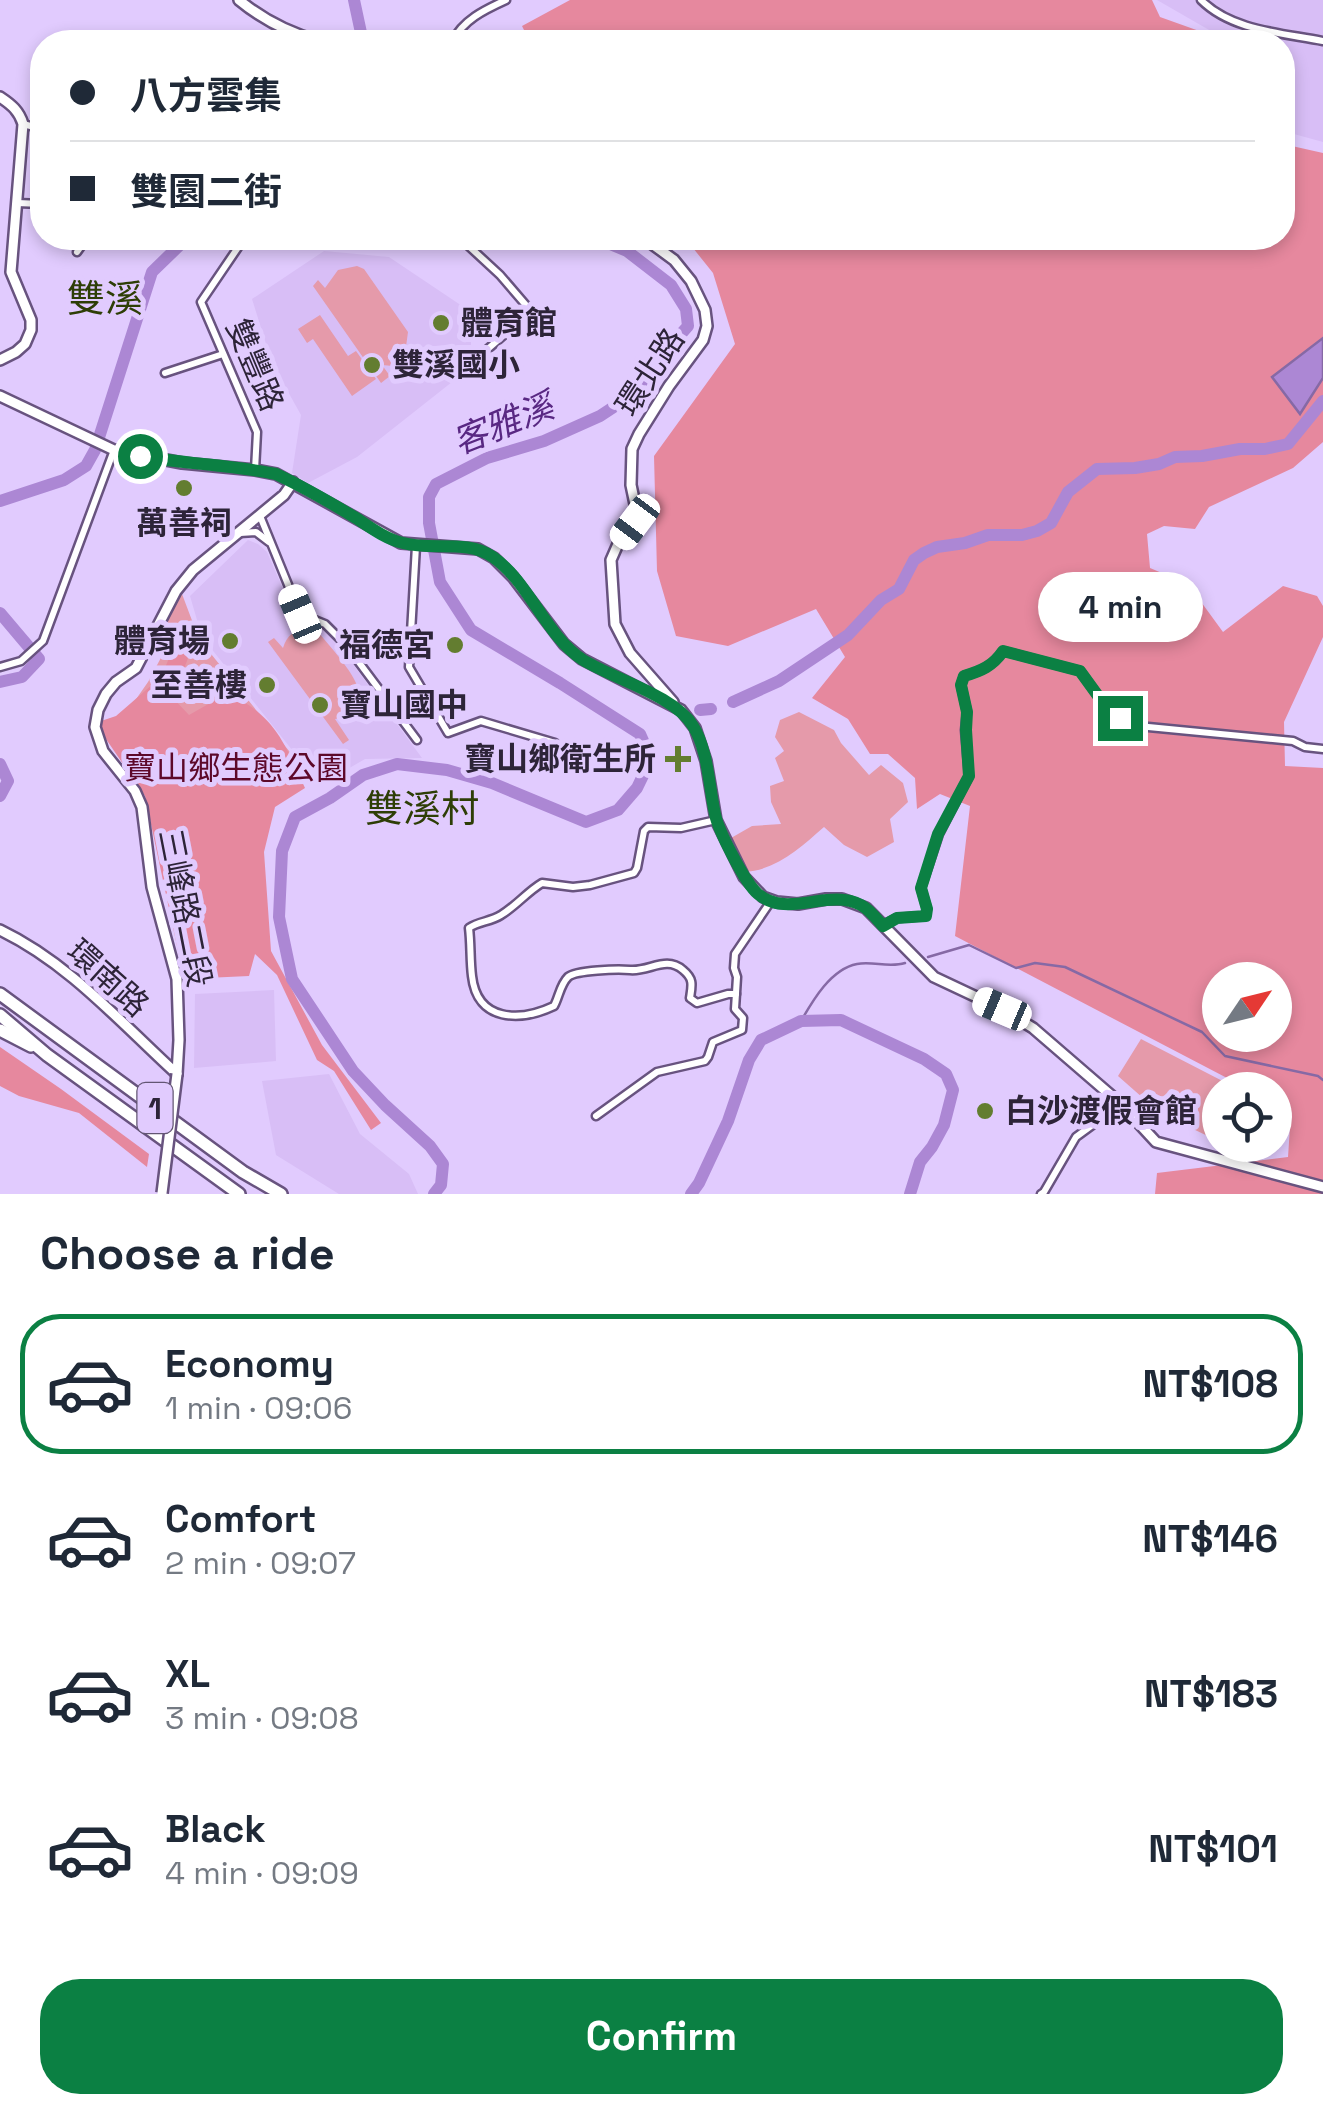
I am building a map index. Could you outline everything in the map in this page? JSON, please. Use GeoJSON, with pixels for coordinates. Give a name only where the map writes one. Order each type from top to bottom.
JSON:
{"type":"FeatureCollection","features":[{"type":"Feature","properties":{"kind":"highway","name":"1"},"geometry":{"type":"LineString","coordinates":[[0,994],[243,1172],[281,1194]]}},
{"type":"Feature","properties":{"kind":"highway","name":"1"},"geometry":{"type":"LineString","coordinates":[[0,1015],[48,1056],[238,1194]]}},
{"type":"Feature","properties":{"kind":"highway"},"geometry":{"type":"LineString","coordinates":[[0,1030],[48,1056]]}},
{"type":"Feature","properties":{"kind":"street"},"geometry":{"type":"LineString","coordinates":[[239,0],[289,30]]}},
{"type":"Feature","properties":{"kind":"street"},"geometry":{"type":"LineString","coordinates":[[460,30],[480,12],[506,0]]}},
{"type":"Feature","properties":{"kind":"street"},"geometry":{"type":"LineString","coordinates":[[1201,0],[1250,27],[1266,30]]}},
{"type":"Feature","properties":{"kind":"street"},"geometry":{"type":"LineString","coordinates":[[1295,36],[1323,41]]}},
{"type":"Feature","properties":{"kind":"street"},"geometry":{"type":"LineString","coordinates":[[0,97],[20,114],[23,124],[11,272],[31,320],[25,344],[0,360]]}},
{"type":"Feature","properties":{"kind":"street"},"geometry":{"type":"LineString","coordinates":[[23,124],[30,126]]}},
{"type":"Feature","properties":{"kind":"street"},"geometry":{"type":"LineString","coordinates":[[16,203],[30,204]]}},
{"type":"Feature","properties":{"kind":"street","name":"雙豐路"},"geometry":{"type":"LineString","coordinates":[[236,250],[201,302],[257,432],[255,470]]}},
{"type":"Feature","properties":{"kind":"street"},"geometry":{"type":"LineString","coordinates":[[473,250],[530,312],[473,362]]}},
{"type":"Feature","properties":{"kind":"street","name":"環北路"},"geometry":{"type":"LineString","coordinates":[[660,250],[691,280],[705,310],[706,326],[703,340],[638,434],[632,450],[635,522],[611,560],[615,624],[630,654],[696,728],[716,820],[744,878],[757,893],[771,900]]}},
{"type":"Feature","properties":{"kind":"street"},"geometry":{"type":"LineString","coordinates":[[166,373],[223,354]]}},
{"type":"Feature","properties":{"kind":"street"},"geometry":{"type":"LineString","coordinates":[[0,396],[114,450],[182,464],[276,474],[387,537],[416,546],[478,550],[494,558],[513,577],[564,644],[582,659],[681,710]]}},
{"type":"Feature","properties":{"kind":"street"},"geometry":{"type":"LineString","coordinates":[[0,666],[21,661],[43,640],[114,450]]}},
{"type":"Feature","properties":{"kind":"street","name":"三峰路二段"},"geometry":{"type":"LineString","coordinates":[[162,1193],[177,1074],[177,979],[152,886],[142,807],[135,790],[103,751],[94,727],[106,694],[136,668],[176,591],[193,570],[284,495],[293,482]]}},
{"type":"Feature","properties":{"kind":"street"},"geometry":{"type":"LineString","coordinates":[[260,515],[300,614],[325,624],[346,646],[417,740]]}},
{"type":"Feature","properties":{"kind":"street"},"geometry":{"type":"LineString","coordinates":[[234,535],[256,532],[274,550]]}},
{"type":"Feature","properties":{"kind":"street"},"geometry":{"type":"LineString","coordinates":[[416,546],[409,667],[448,733],[481,721],[556,742]]}},
{"type":"Feature","properties":{"kind":"street"},"geometry":{"type":"LineString","coordinates":[[883,926],[897,918],[926,916],[921,888],[938,834],[969,776],[967,712],[961,685],[964,676],[980,672],[1003,651],[1080,671],[1109,711],[1138,726],[1293,741],[1323,749]]}},
{"type":"Feature","properties":{"kind":"street"},"geometry":{"type":"LineString","coordinates":[[716,820],[681,828],[648,827],[634,873],[590,885],[542,884],[500,916],[473,924],[469,928],[472,979],[478,998],[491,1012],[513,1016],[554,1006],[570,975],[638,970],[666,963],[675,964],[690,976],[692,1002],[736,994]]}},
{"type":"Feature","properties":{"kind":"street"},"geometry":{"type":"LineString","coordinates":[[596,1116],[658,1072],[704,1061],[713,1042],[742,1030],[742,1018],[735,1010],[735,954],[771,900],[798,904],[842,899],[866,908],[934,977],[1033,1028],[1121,1104],[1156,1142],[1323,1187]]}},
{"type":"Feature","properties":{"kind":"street","name":"環南路"},"geometry":{"type":"LineString","coordinates":[[0,930],[41,952],[66,972],[177,1074]]}},
{"type":"Feature","properties":{"kind":"street"},"geometry":{"type":"LineString","coordinates":[[1041,1194],[1076,1137],[1121,1104]]}},
{"type":"Feature","properties":{"kind":"shaded area"},"geometry":{"type":"Polygon","coordinates":[[[1157,0],[1323,0],[1323,142],[1295,134],[1295,30],[1209,30],[1157,0]]]}},
{"type":"Feature","properties":{"kind":"shaded area","name":"雙溪國小"},"geometry":{"type":"Polygon","coordinates":[[[324,251],[389,257],[471,312],[471,367],[357,457],[308,483],[292,473],[301,415],[272,363],[252,299],[324,251]]]}},
{"type":"Feature","properties":{"kind":"shaded area"},"geometry":{"type":"Polygon","coordinates":[[[1323,338],[1323,378],[1300,414],[1272,377],[1323,338]]]}},
{"type":"Feature","properties":{"kind":"shaded area","name":"寶山國中"},"geometry":{"type":"Polygon","coordinates":[[[248,540],[267,552],[294,614],[322,629],[344,652],[422,758],[365,759],[320,785],[202,637],[190,596],[248,540]]]}},
{"type":"Feature","properties":{"kind":"shaded area"},"geometry":{"type":"Polygon","coordinates":[[[274,990],[276,1061],[194,1068],[195,994],[274,990]]]}},
{"type":"Feature","properties":{"kind":"shaded area"},"geometry":{"type":"Polygon","coordinates":[[[329,1074],[360,1134],[409,1174],[418,1194],[339,1194],[276,1155],[262,1081],[329,1074]]]}},
{"type":"Feature","properties":{"kind":"green space"},"geometry":{"type":"Polygon","coordinates":[[[570,0],[1152,0],[1160,17],[1196,30],[524,30],[522,26],[570,0]]]}},
{"type":"Feature","properties":{"kind":"green space"},"geometry":{"type":"Polygon","coordinates":[[[1295,147],[1323,153],[1323,442],[1293,468],[1209,507],[1195,529],[1164,526],[1147,534],[1150,568],[1188,584],[1223,632],[1283,586],[1317,596],[1323,606],[1323,637],[1284,722],[1285,766],[1323,768],[1323,1194],[1155,1194],[1157,1173],[1247,1162],[1292,1162],[1292,1072],[1216,1072],[955,936],[970,806],[940,794],[917,809],[915,778],[888,754],[870,754],[848,719],[812,698],[845,657],[816,609],[728,646],[676,636],[657,571],[654,456],[735,344],[713,273],[695,250],[1295,250],[1295,147]]]}},
{"type":"Feature","properties":{"kind":"green space"},"geometry":{"type":"Polygon","coordinates":[[[357,266],[364,269],[408,332],[405,354],[393,366],[382,365],[390,376],[381,383],[313,286],[318,280],[325,288],[338,270],[357,266]]]}},
{"type":"Feature","properties":{"kind":"green space"},"geometry":{"type":"Polygon","coordinates":[[[320,315],[348,356],[356,351],[376,379],[352,396],[313,339],[307,343],[298,329],[320,315]]]}},
{"type":"Feature","properties":{"kind":"green space","name":"寶山鄉生態公園"},"geometry":{"type":"Polygon","coordinates":[[[182,594],[199,639],[310,777],[272,805],[125,715],[172,637],[166,619],[182,594]]]}},
{"type":"Feature","properties":{"kind":"green space"},"geometry":{"type":"Polygon","coordinates":[[[185,621],[187,660],[168,693],[189,715],[228,693],[244,702],[277,732],[305,788],[275,807],[264,852],[271,951],[322,1045],[381,1123],[371,1130],[334,1071],[317,1060],[277,975],[255,954],[249,976],[184,979],[145,796],[95,723],[116,716],[161,677],[185,621]]]}},
{"type":"Feature","properties":{"kind":"green space"},"geometry":{"type":"Polygon","coordinates":[[[308,629],[318,632],[336,653],[360,694],[360,705],[352,714],[335,719],[349,740],[343,744],[268,642],[274,638],[283,648],[292,634],[308,629]]]}},
{"type":"Feature","properties":{"kind":"green space"},"geometry":{"type":"Polygon","coordinates":[[[799,712],[834,730],[869,775],[881,765],[903,783],[908,802],[890,819],[894,842],[867,857],[844,845],[824,827],[777,862],[744,872],[731,838],[752,826],[781,824],[771,802],[770,786],[784,781],[775,758],[784,751],[775,737],[780,720],[799,712]]]}},
{"type":"Feature","properties":{"kind":"green space"},"geometry":{"type":"Polygon","coordinates":[[[1141,1039],[1205,1072],[1202,1072],[1202,1133],[1160,1113],[1118,1076],[1141,1039]]]}},
{"type":"Feature","properties":{"kind":"green space"},"geometry":{"type":"Polygon","coordinates":[[[0,1047],[149,1154],[147,1167],[79,1113],[19,1096],[0,1086],[0,1047]]]}},
{"type":"Feature","properties":{"kind":"waterway","name":"客雅溪"},"geometry":{"type":"LineString","coordinates":[[354,0],[360,30]]}},
{"type":"Feature","properties":{"kind":"waterway"},"geometry":{"type":"LineString","coordinates":[[0,501],[64,480],[86,466],[95,450],[152,272],[175,250]]}},
{"type":"Feature","properties":{"kind":"waterway","name":"客雅溪"},"geometry":{"type":"LineString","coordinates":[[434,1194],[441,1185],[443,1164],[430,1146],[353,1071],[292,979],[279,917],[282,851],[295,817],[363,775],[397,764],[447,770],[492,783],[586,822],[618,810],[637,788],[651,759],[640,734],[471,630],[440,582],[429,523],[429,497],[436,484],[487,458],[544,441],[600,416],[638,391],[688,326],[686,309],[671,285],[625,250]]}},
{"type":"Feature","properties":{"kind":"waterway"},"geometry":{"type":"LineString","coordinates":[[733,702],[779,681],[848,635],[881,600],[899,589],[914,560],[924,553],[988,535],[1037,531],[1051,523],[1068,492],[1097,469],[1135,468],[1175,457],[1288,444],[1323,401]]}},
{"type":"Feature","properties":{"kind":"waterway"},"geometry":{"type":"LineString","coordinates":[[0,613],[39,659],[22,677],[0,682]]}},
{"type":"Feature","properties":{"kind":"waterway"},"geometry":{"type":"LineString","coordinates":[[700,710],[711,709]]}},
{"type":"Feature","properties":{"kind":"waterway"},"geometry":{"type":"LineString","coordinates":[[0,764],[8,781],[0,796]]}},
{"type":"Feature","properties":{"kind":"waterway"},"geometry":{"type":"LineString","coordinates":[[928,957],[969,945],[1016,968],[1035,963],[1065,967],[1202,1032],[1225,1056],[1323,1080]]}},
{"type":"Feature","properties":{"kind":"waterway"},"geometry":{"type":"LineString","coordinates":[[801,1021],[824,986],[839,972],[863,963],[905,963]]}},
{"type":"Feature","properties":{"kind":"waterway","name":"客雅溪"},"geometry":{"type":"LineString","coordinates":[[691,1194],[728,1121],[749,1060],[761,1040],[801,1021],[841,1020],[924,1059],[946,1074],[953,1090],[944,1125],[920,1162],[910,1194]]}},
{"type":"Feature","properties":{"kind":"place","name":"體育館"},"geometry":{"type":"Point","coordinates":[441,323]}},
{"type":"Feature","properties":{"kind":"place","name":"雙溪國小"},"geometry":{"type":"Point","coordinates":[372,365]}},
{"type":"Feature","properties":{"kind":"place","name":"萬善祠"},"geometry":{"type":"Point","coordinates":[184,488]}},
{"type":"Feature","properties":{"kind":"place","name":"體育場"},"geometry":{"type":"Point","coordinates":[230,641]}},
{"type":"Feature","properties":{"kind":"place","name":"福德宮"},"geometry":{"type":"Point","coordinates":[455,645]}},
{"type":"Feature","properties":{"kind":"place","name":"至善樓"},"geometry":{"type":"Point","coordinates":[267,685]}},
{"type":"Feature","properties":{"kind":"place","name":"寶山國中"},"geometry":{"type":"Point","coordinates":[320,705]}},
{"type":"Feature","properties":{"kind":"place","name":"寶山鄉衛生所"},"geometry":{"type":"Point","coordinates":[678,759]}},
{"type":"Feature","properties":{"kind":"place","name":"白沙渡假會館"},"geometry":{"type":"Point","coordinates":[985,1111]}},
{"type":"Feature","properties":{"kind":"district","name":"雙溪"},"geometry":{"type":"Point","coordinates":[105,299]}},
{"type":"Feature","properties":{"kind":"district","name":"雙溪村"},"geometry":{"type":"Point","coordinates":[422,809]}},
{"type":"Feature","properties":{"kind":"route"},"geometry":{"type":"LineString","coordinates":[[140,456],[276,474],[401,543],[478,550],[494,558],[564,644],[582,659],[681,710],[696,728],[709,771],[716,820],[744,878],[763,898],[777,902],[842,899],[866,908],[883,926],[897,918],[926,916],[921,888],[938,834],[969,776],[967,712],[961,685],[964,676],[980,672],[1003,651],[1080,671],[1109,711],[1120,718]]}}]}
